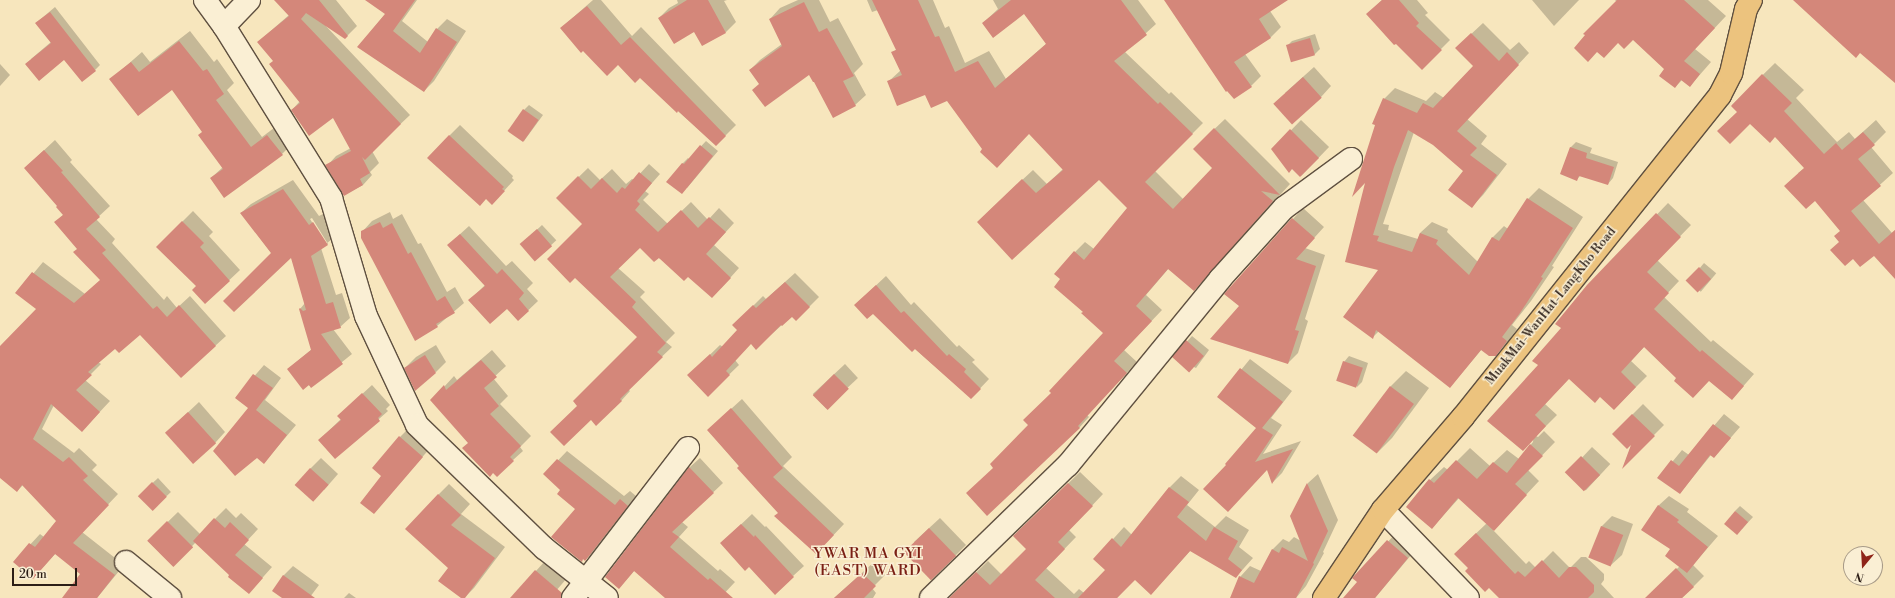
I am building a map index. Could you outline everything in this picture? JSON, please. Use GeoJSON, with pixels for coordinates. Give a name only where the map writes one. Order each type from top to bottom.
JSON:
{"type":"FeatureCollection","features":[{"type":"Feature","properties":{"kind":"main road","name":"MuakMai-WanHat-LangKho Road"},"geometry":{"type":"LineString","coordinates":[[1324,598],[1383,510],[1462,417],[1720,95],[1731,73],[1746,9],[1751,0]]}},
{"type":"Feature","properties":{"kind":"street"},"geometry":{"type":"LineString","coordinates":[[205,0],[224,26],[330,198],[366,316],[417,425],[544,548],[607,598]]}},
{"type":"Feature","properties":{"kind":"street"},"geometry":{"type":"LineString","coordinates":[[224,26],[249,0]]}},
{"type":"Feature","properties":{"kind":"street"},"geometry":{"type":"LineString","coordinates":[[931,598],[1068,465],[1220,279],[1284,208],[1351,159]]}},
{"type":"Feature","properties":{"kind":"street"},"geometry":{"type":"LineString","coordinates":[[573,598],[688,448]]}},
{"type":"Feature","properties":{"kind":"street"},"geometry":{"type":"LineString","coordinates":[[1383,510],[1468,598]]}},
{"type":"Feature","properties":{"kind":"street"},"geometry":{"type":"LineString","coordinates":[[126,562],[170,598]]}},
{"type":"Feature","properties":{"kind":"building"},"geometry":{"type":"Polygon","coordinates":[[[274,0],[319,0],[348,36],[345,39],[306,13],[301,19],[401,124],[365,160],[362,157],[370,173],[360,179],[363,185],[344,196],[325,165],[351,151],[333,118],[309,136],[291,110],[300,103],[269,64],[273,61],[257,42],[289,16],[274,0]]]}},
{"type":"Feature","properties":{"kind":"building"},"geometry":{"type":"Polygon","coordinates":[[[365,0],[415,0],[393,31],[420,53],[436,28],[457,42],[424,92],[357,47],[385,14],[365,0]]]}},
{"type":"Feature","properties":{"kind":"building"},"geometry":{"type":"Polygon","coordinates":[[[687,0],[708,0],[726,33],[702,46],[694,32],[674,44],[658,18],[687,0]]]}},
{"type":"Feature","properties":{"kind":"building"},"geometry":{"type":"Polygon","coordinates":[[[872,0],[918,0],[935,37],[939,36],[955,72],[978,61],[995,88],[1046,44],[1024,14],[993,38],[982,23],[1011,0],[1121,0],[1147,35],[1114,61],[1158,104],[1160,102],[1193,134],[1145,182],[1173,209],[1212,168],[1193,149],[1214,128],[1280,195],[1261,191],[1273,201],[1194,291],[1168,269],[1136,306],[1152,321],[1114,361],[1127,373],[1078,426],[1080,428],[987,516],[966,493],[993,468],[990,464],[1028,425],[1023,420],[1051,393],[1049,391],[1103,333],[1081,313],[1083,312],[1054,287],[1060,279],[1054,274],[1074,251],[1084,260],[1127,208],[1099,180],[1012,260],[977,222],[1022,179],[1036,193],[1063,170],[1029,134],[997,168],[980,152],[982,149],[947,101],[931,108],[925,95],[897,106],[887,81],[902,75],[891,52],[896,50],[872,0]]]}},
{"type":"Feature","properties":{"kind":"building"},"geometry":{"type":"Polygon","coordinates":[[[1164,0],[1288,0],[1259,19],[1271,38],[1234,62],[1252,87],[1234,99],[1227,91],[1226,92],[1164,0]]]}},
{"type":"Feature","properties":{"kind":"building"},"geometry":{"type":"Polygon","coordinates":[[[1382,0],[1399,0],[1419,23],[1416,26],[1442,50],[1422,70],[1396,44],[1394,45],[1366,14],[1382,0]]]}},
{"type":"Feature","properties":{"kind":"building"},"geometry":{"type":"Polygon","coordinates":[[[1617,0],[1684,0],[1715,28],[1684,61],[1700,74],[1690,87],[1681,80],[1675,88],[1659,76],[1664,69],[1633,40],[1624,49],[1618,43],[1604,58],[1597,52],[1588,62],[1574,48],[1585,35],[1583,34],[1617,0]]]}},
{"type":"Feature","properties":{"kind":"building"},"geometry":{"type":"Polygon","coordinates":[[[1793,0],[1895,0],[1895,83],[1860,53],[1856,58],[1793,0]]]}},
{"type":"Feature","properties":{"kind":"building"},"geometry":{"type":"Polygon","coordinates":[[[804,2],[819,32],[827,28],[854,76],[843,81],[856,106],[833,118],[809,75],[765,107],[752,90],[759,84],[749,70],[782,46],[769,19],[804,2]]]}},
{"type":"Feature","properties":{"kind":"building"},"geometry":{"type":"Polygon","coordinates":[[[587,6],[621,45],[630,37],[726,136],[716,146],[678,111],[677,113],[640,78],[635,83],[618,65],[607,76],[583,51],[581,53],[560,28],[587,6]]]}},
{"type":"Feature","properties":{"kind":"building"},"geometry":{"type":"Polygon","coordinates":[[[50,12],[96,71],[82,82],[64,60],[39,81],[25,64],[51,43],[35,23],[50,12]]]}},
{"type":"Feature","properties":{"kind":"building"},"geometry":{"type":"Polygon","coordinates":[[[1471,33],[1499,61],[1507,52],[1519,65],[1457,131],[1477,148],[1470,155],[1497,175],[1472,208],[1448,190],[1463,171],[1433,145],[1408,130],[1394,167],[1373,235],[1379,236],[1377,241],[1412,252],[1420,233],[1438,240],[1436,244],[1469,275],[1492,237],[1499,241],[1527,198],[1573,228],[1541,277],[1543,278],[1502,337],[1507,341],[1496,356],[1489,356],[1481,350],[1450,388],[1376,330],[1373,339],[1343,317],[1378,270],[1345,262],[1365,183],[1352,197],[1375,125],[1372,124],[1383,98],[1417,113],[1423,103],[1433,108],[1473,66],[1455,48],[1471,33]]]}},
{"type":"Feature","properties":{"kind":"building"},"geometry":{"type":"Polygon","coordinates":[[[1310,38],[1315,55],[1291,62],[1286,45],[1310,38]]]}},
{"type":"Feature","properties":{"kind":"building"},"geometry":{"type":"Polygon","coordinates":[[[179,41],[203,71],[207,69],[224,94],[216,100],[251,147],[267,135],[283,155],[224,198],[210,178],[223,169],[198,135],[202,132],[172,90],[138,116],[109,79],[131,62],[139,72],[179,41]]]}},
{"type":"Feature","properties":{"kind":"building"},"geometry":{"type":"Polygon","coordinates":[[[1762,74],[1792,103],[1784,111],[1824,154],[1836,143],[1842,150],[1863,132],[1875,145],[1858,159],[1881,186],[1851,211],[1879,244],[1895,230],[1895,279],[1874,256],[1860,267],[1853,259],[1845,266],[1830,250],[1839,242],[1834,236],[1840,231],[1815,201],[1806,209],[1784,186],[1804,168],[1775,137],[1770,143],[1750,124],[1730,144],[1717,131],[1737,112],[1731,106],[1762,74]]]}},
{"type":"Feature","properties":{"kind":"building"},"geometry":{"type":"Polygon","coordinates":[[[1303,77],[1322,98],[1292,125],[1273,104],[1303,77]]]}},
{"type":"Feature","properties":{"kind":"building"},"geometry":{"type":"Polygon","coordinates":[[[523,109],[539,120],[523,142],[508,131],[523,109]]]}},
{"type":"Feature","properties":{"kind":"building"},"geometry":{"type":"Polygon","coordinates":[[[1290,129],[1319,158],[1300,177],[1292,169],[1289,173],[1271,149],[1290,129]]]}},
{"type":"Feature","properties":{"kind":"building"},"geometry":{"type":"Polygon","coordinates":[[[449,135],[504,187],[502,189],[505,191],[492,205],[486,199],[480,206],[427,158],[449,135]]]}},
{"type":"Feature","properties":{"kind":"building"},"geometry":{"type":"Polygon","coordinates":[[[700,145],[713,156],[682,194],[666,182],[700,145]]]}},
{"type":"Feature","properties":{"kind":"building"},"geometry":{"type":"Polygon","coordinates":[[[1570,147],[1587,153],[1586,158],[1614,167],[1608,185],[1579,176],[1577,181],[1560,174],[1570,147]]]}},
{"type":"Feature","properties":{"kind":"building"},"geometry":{"type":"Polygon","coordinates":[[[44,150],[100,217],[86,229],[106,250],[102,253],[153,309],[157,306],[167,317],[179,305],[216,346],[181,378],[140,335],[119,353],[115,349],[88,372],[92,375],[76,390],[100,412],[82,432],[51,404],[33,439],[63,462],[69,457],[88,476],[83,480],[109,505],[73,543],[115,575],[97,598],[62,598],[80,574],[55,554],[33,579],[13,562],[29,543],[35,547],[56,521],[22,485],[17,492],[0,478],[0,346],[36,309],[15,293],[32,272],[74,303],[100,280],[73,252],[77,249],[54,222],[63,215],[24,168],[44,150]]]}},
{"type":"Feature","properties":{"kind":"building"},"geometry":{"type":"Polygon","coordinates":[[[639,172],[652,183],[637,201],[640,204],[635,210],[658,232],[681,210],[698,228],[709,217],[726,232],[706,254],[731,278],[712,298],[688,277],[684,281],[659,258],[654,262],[640,248],[610,277],[636,302],[632,307],[666,343],[657,352],[663,357],[620,399],[622,401],[596,426],[591,420],[564,446],[550,432],[577,406],[573,401],[637,337],[575,278],[570,283],[547,259],[582,224],[556,198],[578,176],[591,189],[602,178],[617,193],[622,187],[625,189],[639,172]]]}},
{"type":"Feature","properties":{"kind":"building"},"geometry":{"type":"Polygon","coordinates":[[[283,189],[309,225],[313,222],[328,245],[311,256],[326,304],[333,302],[341,328],[321,334],[343,364],[311,388],[309,385],[303,390],[287,369],[311,350],[299,309],[300,308],[303,311],[306,310],[291,258],[234,312],[223,301],[271,253],[240,213],[283,189]]]}},
{"type":"Feature","properties":{"kind":"building"},"geometry":{"type":"Polygon","coordinates":[[[1656,213],[1681,237],[1647,272],[1669,293],[1654,309],[1700,352],[1702,350],[1744,386],[1732,400],[1709,381],[1693,398],[1674,381],[1676,378],[1644,347],[1621,372],[1636,387],[1614,410],[1600,397],[1595,403],[1569,379],[1535,415],[1546,426],[1523,451],[1487,421],[1538,365],[1532,361],[1561,328],[1555,324],[1587,285],[1656,213]]]}},
{"type":"Feature","properties":{"kind":"building"},"geometry":{"type":"Polygon","coordinates":[[[1292,218],[1315,238],[1296,259],[1316,266],[1295,330],[1299,331],[1288,364],[1210,339],[1239,306],[1224,294],[1292,218]]]}},
{"type":"Feature","properties":{"kind":"building"},"geometry":{"type":"Polygon","coordinates":[[[182,221],[204,243],[200,247],[230,281],[205,304],[192,290],[196,286],[156,247],[182,221]]]}},
{"type":"Feature","properties":{"kind":"building"},"geometry":{"type":"Polygon","coordinates":[[[380,222],[383,228],[392,223],[408,254],[411,252],[437,301],[445,296],[455,313],[436,324],[438,327],[415,341],[361,238],[361,231],[380,222]]]}},
{"type":"Feature","properties":{"kind":"building"},"geometry":{"type":"Polygon","coordinates":[[[537,229],[552,246],[535,261],[520,244],[537,229]]]}},
{"type":"Feature","properties":{"kind":"building"},"geometry":{"type":"Polygon","coordinates":[[[460,234],[497,274],[502,269],[524,293],[519,299],[529,311],[518,321],[507,309],[490,324],[468,300],[485,286],[447,245],[460,234]]]}},
{"type":"Feature","properties":{"kind":"building"},"geometry":{"type":"Polygon","coordinates":[[[1699,267],[1711,279],[1698,292],[1686,280],[1699,267]]]}},
{"type":"Feature","properties":{"kind":"building"},"geometry":{"type":"Polygon","coordinates":[[[785,282],[810,307],[796,321],[792,317],[782,326],[781,325],[756,350],[751,344],[726,371],[730,375],[708,397],[687,375],[710,354],[712,357],[737,330],[732,325],[753,305],[756,308],[785,282]]]}},
{"type":"Feature","properties":{"kind":"building"},"geometry":{"type":"Polygon","coordinates":[[[876,285],[901,313],[904,311],[947,356],[949,354],[966,369],[964,372],[981,389],[971,399],[915,349],[912,352],[873,314],[867,319],[854,305],[876,285]]]}},
{"type":"Feature","properties":{"kind":"building"},"geometry":{"type":"Polygon","coordinates":[[[1186,340],[1204,356],[1189,372],[1171,356],[1186,340]]]}},
{"type":"Feature","properties":{"kind":"building"},"geometry":{"type":"Polygon","coordinates":[[[425,355],[436,373],[415,391],[404,368],[425,355]]]}},
{"type":"Feature","properties":{"kind":"building"},"geometry":{"type":"Polygon","coordinates":[[[481,360],[497,377],[484,388],[499,406],[490,414],[521,446],[510,457],[514,461],[497,477],[493,473],[490,477],[462,448],[468,443],[430,400],[444,385],[446,390],[481,360]]]}},
{"type":"Feature","properties":{"kind":"building"},"geometry":{"type":"Polygon","coordinates":[[[1343,361],[1363,368],[1356,388],[1336,381],[1343,361]]]}},
{"type":"Feature","properties":{"kind":"building"},"geometry":{"type":"Polygon","coordinates":[[[1240,368],[1283,402],[1262,428],[1273,435],[1255,462],[1293,449],[1272,484],[1267,470],[1228,512],[1203,489],[1226,465],[1225,464],[1256,428],[1217,397],[1240,368]]]}},
{"type":"Feature","properties":{"kind":"building"},"geometry":{"type":"Polygon","coordinates":[[[253,374],[273,388],[256,410],[287,435],[264,464],[257,458],[235,476],[213,451],[248,408],[235,398],[253,374]]]}},
{"type":"Feature","properties":{"kind":"building"},"geometry":{"type":"Polygon","coordinates":[[[834,374],[849,389],[828,410],[813,395],[834,374]]]}},
{"type":"Feature","properties":{"kind":"building"},"geometry":{"type":"Polygon","coordinates":[[[1390,386],[1414,404],[1377,454],[1353,436],[1390,386]]]}},
{"type":"Feature","properties":{"kind":"building"},"geometry":{"type":"Polygon","coordinates":[[[362,393],[382,414],[378,418],[380,421],[335,459],[318,440],[341,420],[337,416],[362,393]]]}},
{"type":"Feature","properties":{"kind":"building"},"geometry":{"type":"Polygon","coordinates":[[[731,408],[783,468],[773,477],[834,535],[816,554],[774,516],[778,513],[737,468],[739,466],[707,430],[731,408]]]}},
{"type":"Feature","properties":{"kind":"building"},"geometry":{"type":"Polygon","coordinates":[[[188,412],[216,443],[193,464],[165,433],[188,412]]]}},
{"type":"Feature","properties":{"kind":"building"},"geometry":{"type":"Polygon","coordinates":[[[1632,414],[1655,436],[1622,469],[1631,445],[1627,449],[1612,434],[1632,414]]]}},
{"type":"Feature","properties":{"kind":"building"},"geometry":{"type":"Polygon","coordinates":[[[1713,424],[1731,438],[1714,458],[1710,455],[1680,494],[1657,478],[1671,460],[1679,466],[1713,424]]]}},
{"type":"Feature","properties":{"kind":"building"},"geometry":{"type":"Polygon","coordinates":[[[399,436],[423,457],[374,514],[360,503],[381,476],[372,468],[399,436]]]}},
{"type":"Feature","properties":{"kind":"building"},"geometry":{"type":"Polygon","coordinates":[[[1530,444],[1543,456],[1515,484],[1527,495],[1494,531],[1458,498],[1432,529],[1406,507],[1429,479],[1434,483],[1456,460],[1477,479],[1493,462],[1507,473],[1530,444]]]}},
{"type":"Feature","properties":{"kind":"building"},"geometry":{"type":"Polygon","coordinates":[[[1581,456],[1600,475],[1584,491],[1565,472],[1581,456]]]}},
{"type":"Feature","properties":{"kind":"building"},"geometry":{"type":"Polygon","coordinates":[[[557,459],[615,505],[620,499],[628,506],[585,561],[583,559],[582,562],[551,537],[575,509],[557,494],[560,490],[543,474],[557,459]]]}},
{"type":"Feature","properties":{"kind":"building"},"geometry":{"type":"Polygon","coordinates":[[[689,467],[714,493],[672,532],[679,537],[670,547],[708,580],[710,578],[733,598],[665,598],[634,571],[619,589],[605,577],[689,467]]]}},
{"type":"Feature","properties":{"kind":"building"},"geometry":{"type":"Polygon","coordinates":[[[310,468],[329,485],[313,502],[295,485],[310,468]]]}},
{"type":"Feature","properties":{"kind":"building"},"geometry":{"type":"Polygon","coordinates":[[[152,482],[167,497],[153,511],[138,496],[152,482]]]}},
{"type":"Feature","properties":{"kind":"building"},"geometry":{"type":"Polygon","coordinates":[[[1068,483],[1093,506],[1058,542],[1065,549],[1035,580],[1055,598],[949,598],[976,572],[990,585],[1026,549],[1013,536],[1068,483]]]}},
{"type":"Feature","properties":{"kind":"building"},"geometry":{"type":"Polygon","coordinates":[[[1307,483],[1328,531],[1313,563],[1314,564],[1296,598],[1230,598],[1239,576],[1254,583],[1272,549],[1279,553],[1282,547],[1308,561],[1290,516],[1307,483]]]}},
{"type":"Feature","properties":{"kind":"building"},"geometry":{"type":"Polygon","coordinates":[[[1169,487],[1189,502],[1177,517],[1206,541],[1214,527],[1238,541],[1228,559],[1242,570],[1236,578],[1190,551],[1151,595],[1135,580],[1117,598],[1078,598],[1105,570],[1093,559],[1112,538],[1121,547],[1169,487]]]}},
{"type":"Feature","properties":{"kind":"building"},"geometry":{"type":"Polygon","coordinates":[[[438,494],[461,515],[451,525],[495,558],[465,598],[461,598],[438,581],[448,568],[405,529],[438,494]]]}},
{"type":"Feature","properties":{"kind":"building"},"geometry":{"type":"Polygon","coordinates":[[[1658,505],[1679,520],[1677,522],[1708,547],[1687,573],[1665,556],[1670,549],[1641,530],[1658,505]]]}},
{"type":"Feature","properties":{"kind":"building"},"geometry":{"type":"Polygon","coordinates":[[[1735,511],[1748,522],[1737,535],[1724,524],[1735,511]]]}},
{"type":"Feature","properties":{"kind":"building"},"geometry":{"type":"Polygon","coordinates":[[[214,518],[225,528],[230,522],[249,540],[235,555],[263,578],[249,594],[228,577],[229,575],[193,541],[214,518]]]}},
{"type":"Feature","properties":{"kind":"building"},"geometry":{"type":"Polygon","coordinates":[[[167,521],[193,547],[173,567],[147,541],[167,521]]]}},
{"type":"Feature","properties":{"kind":"building"},"geometry":{"type":"Polygon","coordinates":[[[741,524],[754,537],[755,535],[794,577],[775,595],[749,567],[745,571],[720,543],[741,524]]]}},
{"type":"Feature","properties":{"kind":"building"},"geometry":{"type":"Polygon","coordinates":[[[1601,526],[1623,535],[1611,567],[1588,558],[1601,526]]]}},
{"type":"Feature","properties":{"kind":"building"},"geometry":{"type":"Polygon","coordinates":[[[929,528],[956,556],[931,580],[904,552],[929,528]]]}},
{"type":"Feature","properties":{"kind":"building"},"geometry":{"type":"Polygon","coordinates":[[[1476,533],[1515,574],[1518,571],[1525,577],[1542,560],[1559,578],[1569,567],[1576,567],[1594,585],[1594,592],[1588,598],[1499,598],[1489,588],[1485,592],[1465,571],[1468,568],[1454,554],[1476,533]]]}},
{"type":"Feature","properties":{"kind":"building"},"geometry":{"type":"Polygon","coordinates":[[[1387,540],[1408,558],[1375,598],[1343,598],[1357,582],[1352,578],[1387,540]]]}},
{"type":"Feature","properties":{"kind":"building"},"geometry":{"type":"Polygon","coordinates":[[[1676,568],[1694,587],[1682,598],[1645,598],[1676,568]]]}},
{"type":"Feature","properties":{"kind":"building"},"geometry":{"type":"Polygon","coordinates":[[[535,570],[562,593],[561,598],[510,598],[535,570]]]}},
{"type":"Feature","properties":{"kind":"building"},"geometry":{"type":"Polygon","coordinates":[[[862,573],[876,586],[864,598],[834,598],[862,573]]]}},
{"type":"Feature","properties":{"kind":"building"},"geometry":{"type":"Polygon","coordinates":[[[283,575],[315,598],[282,598],[272,591],[283,575]]]}},
{"type":"Feature","properties":{"kind":"district","name":"YWAR MA GYI (EAST) WARD"},"geometry":{"type":"Point","coordinates":[868,562]}}]}
